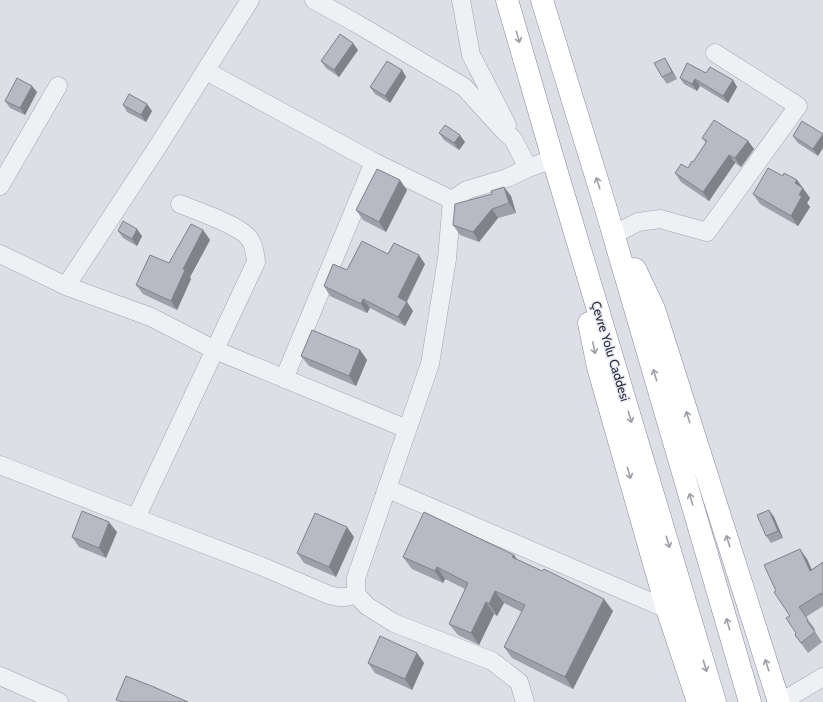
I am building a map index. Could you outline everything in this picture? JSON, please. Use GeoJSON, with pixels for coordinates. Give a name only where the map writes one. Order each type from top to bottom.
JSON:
{"type":"FeatureCollection","features":[{"type":"Feature","properties":{"kind":"highway","name":"Çevre Yolu Caddesi"},"geometry":{"type":"LineString","coordinates":[[507,0],[715,702]]}},
{"type":"Feature","properties":{"kind":"highway"},"geometry":{"type":"LineString","coordinates":[[542,0],[606,209],[750,702]]}},
{"type":"Feature","properties":{"kind":"highway"},"geometry":{"type":"LineString","coordinates":[[553,159],[598,366],[668,609],[698,702]]}},
{"type":"Feature","properties":{"kind":"highway"},"geometry":{"type":"LineString","coordinates":[[606,209],[654,309],[780,702]]}},
{"type":"Feature","properties":{"kind":"street"},"geometry":{"type":"LineString","coordinates":[[66,286],[160,143],[250,0]]}},
{"type":"Feature","properties":{"kind":"street"},"geometry":{"type":"LineString","coordinates":[[314,0],[464,87],[513,139]]}},
{"type":"Feature","properties":{"kind":"street"},"geometry":{"type":"LineString","coordinates":[[462,0],[471,56],[528,168]]}},
{"type":"Feature","properties":{"kind":"street"},"geometry":{"type":"LineString","coordinates":[[617,233],[638,222],[660,219],[707,232],[798,106],[715,53]]}},
{"type":"Feature","properties":{"kind":"street"},"geometry":{"type":"LineString","coordinates":[[206,71],[374,162],[452,200]]}},
{"type":"Feature","properties":{"kind":"street"},"geometry":{"type":"LineString","coordinates":[[0,186],[58,86]]}},
{"type":"Feature","properties":{"kind":"street"},"geometry":{"type":"LineString","coordinates":[[452,200],[467,190],[507,178],[528,168],[553,159]]}},
{"type":"Feature","properties":{"kind":"street"},"geometry":{"type":"LineString","coordinates":[[284,379],[374,162]]}},
{"type":"Feature","properties":{"kind":"street"},"geometry":{"type":"LineString","coordinates":[[452,200],[447,259],[430,364],[356,578],[356,594],[367,606],[394,623],[492,660],[519,682],[525,702]]}},
{"type":"Feature","properties":{"kind":"street"},"geometry":{"type":"LineString","coordinates":[[136,518],[256,262],[255,250],[247,236],[233,226],[180,204]]}},
{"type":"Feature","properties":{"kind":"street"},"geometry":{"type":"LineString","coordinates":[[0,254],[66,286],[151,317],[215,350],[407,429]]}},
{"type":"Feature","properties":{"kind":"street"},"geometry":{"type":"LineString","coordinates":[[0,465],[261,566],[329,595],[338,598],[356,594]]}},
{"type":"Feature","properties":{"kind":"street"},"geometry":{"type":"LineString","coordinates":[[388,489],[668,609]]}},
{"type":"Feature","properties":{"kind":"street"},"geometry":{"type":"LineString","coordinates":[[0,676],[59,702]]}},
{"type":"Feature","properties":{"kind":"street"},"geometry":{"type":"LineString","coordinates":[[780,702],[821,681]]}},
{"type":"Feature","properties":{"kind":"building"},"geometry":{"type":"Polygon","coordinates":[[[340,34],[353,43],[334,70],[321,61],[340,34]]]}},
{"type":"Feature","properties":{"kind":"building"},"geometry":{"type":"Polygon","coordinates":[[[665,58],[672,72],[662,77],[654,63],[665,58]]]}},
{"type":"Feature","properties":{"kind":"building"},"geometry":{"type":"Polygon","coordinates":[[[387,61],[402,70],[385,96],[370,87],[387,61]]]}},
{"type":"Feature","properties":{"kind":"building"},"geometry":{"type":"Polygon","coordinates":[[[687,63],[706,73],[710,67],[733,80],[723,96],[695,79],[692,84],[680,78],[687,63]]]}},
{"type":"Feature","properties":{"kind":"building"},"geometry":{"type":"Polygon","coordinates":[[[17,78],[32,86],[20,108],[5,101],[17,78]]]}},
{"type":"Feature","properties":{"kind":"building"},"geometry":{"type":"Polygon","coordinates":[[[129,94],[147,104],[141,115],[123,105],[129,94]]]}},
{"type":"Feature","properties":{"kind":"building"},"geometry":{"type":"Polygon","coordinates":[[[714,120],[748,141],[735,158],[729,155],[703,192],[675,173],[681,164],[688,168],[692,161],[693,162],[707,141],[702,138],[714,120]]]}},
{"type":"Feature","properties":{"kind":"building"},"geometry":{"type":"Polygon","coordinates":[[[802,121],[823,134],[813,149],[793,136],[802,121]]]}},
{"type":"Feature","properties":{"kind":"building"},"geometry":{"type":"Polygon","coordinates":[[[445,125],[460,135],[454,143],[439,133],[445,125]]]}},
{"type":"Feature","properties":{"kind":"building"},"geometry":{"type":"Polygon","coordinates":[[[768,168],[783,176],[784,173],[797,180],[795,183],[803,188],[799,195],[802,196],[791,216],[753,194],[768,168]]]}},
{"type":"Feature","properties":{"kind":"building"},"geometry":{"type":"Polygon","coordinates":[[[377,169],[400,180],[379,222],[356,210],[377,169]]]}},
{"type":"Feature","properties":{"kind":"building"},"geometry":{"type":"Polygon","coordinates":[[[504,187],[509,203],[492,209],[473,232],[453,225],[455,204],[492,194],[491,191],[504,187]]]}},
{"type":"Feature","properties":{"kind":"building"},"geometry":{"type":"Polygon","coordinates":[[[123,221],[137,229],[132,239],[118,231],[123,221]]]}},
{"type":"Feature","properties":{"kind":"building"},"geometry":{"type":"Polygon","coordinates":[[[191,224],[203,230],[183,269],[185,270],[171,301],[136,285],[150,255],[169,263],[191,224]]]}},
{"type":"Feature","properties":{"kind":"building"},"geometry":{"type":"Polygon","coordinates":[[[362,241],[388,254],[394,243],[419,255],[398,297],[407,302],[398,317],[363,299],[361,304],[324,286],[333,264],[347,270],[362,241]]]}},
{"type":"Feature","properties":{"kind":"building"},"geometry":{"type":"Polygon","coordinates":[[[312,330],[360,350],[349,376],[301,356],[312,330]]]}},
{"type":"Feature","properties":{"kind":"building"},"geometry":{"type":"Polygon","coordinates":[[[769,510],[778,531],[766,536],[757,515],[769,510]]]}},
{"type":"Feature","properties":{"kind":"building"},"geometry":{"type":"Polygon","coordinates":[[[82,511],[109,522],[99,548],[72,537],[82,511]]]}},
{"type":"Feature","properties":{"kind":"building"},"geometry":{"type":"Polygon","coordinates":[[[424,512],[514,555],[512,557],[542,571],[544,569],[604,599],[565,677],[504,647],[525,605],[495,591],[489,604],[486,602],[471,633],[449,624],[468,583],[437,567],[435,571],[403,557],[424,512]]]}},
{"type":"Feature","properties":{"kind":"building"},"geometry":{"type":"Polygon","coordinates":[[[315,513],[347,527],[329,567],[297,553],[315,513]]]}},
{"type":"Feature","properties":{"kind":"building"},"geometry":{"type":"Polygon","coordinates":[[[800,549],[810,571],[823,562],[823,594],[822,595],[821,593],[799,607],[815,632],[801,643],[786,618],[790,616],[774,592],[776,591],[764,565],[800,549]]]}},
{"type":"Feature","properties":{"kind":"building"},"geometry":{"type":"Polygon","coordinates":[[[380,636],[417,653],[405,679],[368,663],[380,636]]]}},
{"type":"Feature","properties":{"kind":"building"},"geometry":{"type":"Polygon","coordinates":[[[126,676],[188,702],[123,702],[116,700],[126,676]]]}}]}
